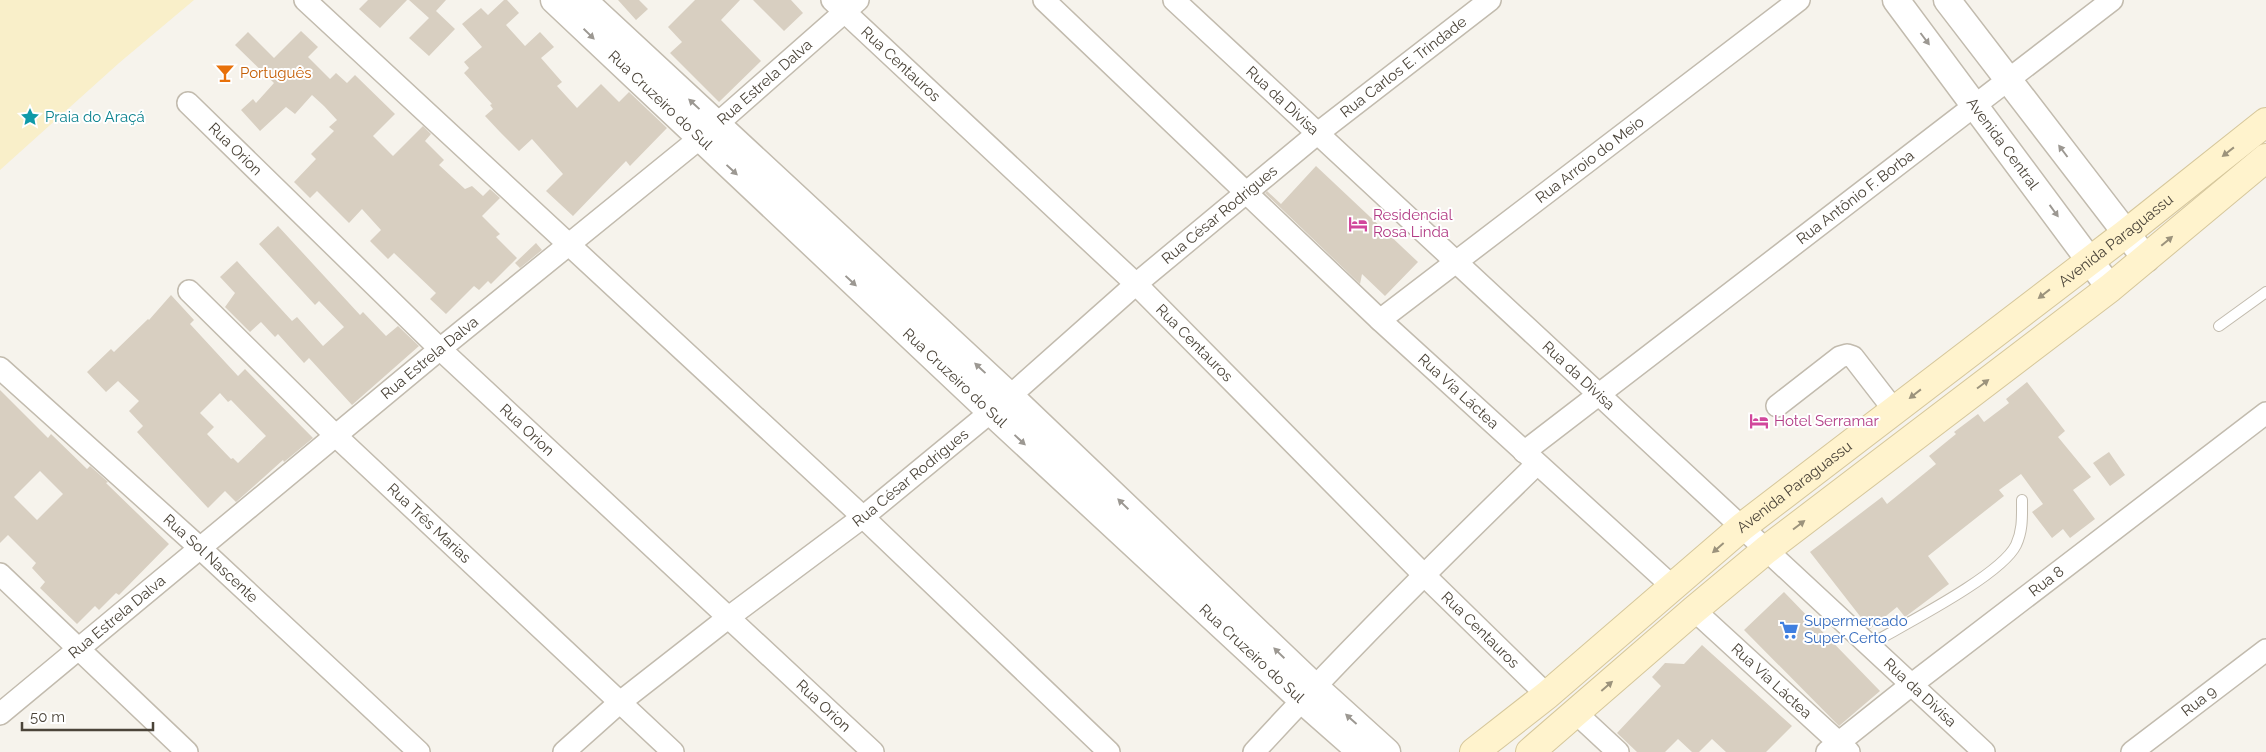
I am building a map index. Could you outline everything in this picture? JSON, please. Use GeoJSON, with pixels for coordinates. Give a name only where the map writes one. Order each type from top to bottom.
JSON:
{"type":"FeatureCollection","features":[{"type":"Feature","properties":{"kind":"main road","name":"Avenida Paraguassu"},"geometry":{"type":"LineString","coordinates":[[1474,752],[1547,695],[1742,527],[2089,259],[2125,234],[2266,122]]}},
{"type":"Feature","properties":{"kind":"main road","name":"Avenida Paraguassu"},"geometry":{"type":"LineString","coordinates":[[1530,752],[1766,550],[2110,288],[2266,158]]}},
{"type":"Feature","properties":{"kind":"street"},"geometry":{"type":"LineString","coordinates":[[305,0],[863,518],[1109,752]]}},
{"type":"Feature","properties":{"kind":"street","name":"Rua Cruzeiro do Sul"},"geometry":{"type":"LineString","coordinates":[[554,0],[708,132],[1001,404],[1308,693],[1361,752]]}},
{"type":"Feature","properties":{"kind":"street","name":"Rua Cruzeiro do Sul"},"geometry":{"type":"LineString","coordinates":[[584,0],[708,132]]}},
{"type":"Feature","properties":{"kind":"street","name":"Rua Via Láctea"},"geometry":{"type":"LineString","coordinates":[[1044,0],[1380,320],[1672,587]]}},
{"type":"Feature","properties":{"kind":"street","name":"Rua da Divisa"},"geometry":{"type":"LineString","coordinates":[[1174,0],[1984,752]]}},
{"type":"Feature","properties":{"kind":"street","name":"Rua Carlos E. Trindade"},"geometry":{"type":"LineString","coordinates":[[1318,133],[1490,0]]}},
{"type":"Feature","properties":{"kind":"street","name":"Rua Arroio do Meio"},"geometry":{"type":"LineString","coordinates":[[1380,320],[1799,0]]}},
{"type":"Feature","properties":{"kind":"street","name":"Avenida Central"},"geometry":{"type":"LineString","coordinates":[[1896,0],[1976,105],[2110,288]]}},
{"type":"Feature","properties":{"kind":"street"},"geometry":{"type":"LineString","coordinates":[[1947,0],[2146,259]]}},
{"type":"Feature","properties":{"kind":"street","name":"Rua Antônio F. Borba"},"geometry":{"type":"LineString","coordinates":[[1254,752],[1530,458],[1597,394],[2009,81],[2112,0]]}},
{"type":"Feature","properties":{"kind":"street","name":"Rua Estrela Dalva"},"geometry":{"type":"LineString","coordinates":[[0,714],[440,349],[708,132],[844,4]]}},
{"type":"Feature","properties":{"kind":"street","name":"Rua Centauros"},"geometry":{"type":"LineString","coordinates":[[844,4],[1136,284],[1423,574],[1547,695]]}},
{"type":"Feature","properties":{"kind":"street","name":"Rua Orion"},"geometry":{"type":"LineString","coordinates":[[188,103],[440,349],[729,616],[872,752]]}},
{"type":"Feature","properties":{"kind":"street","name":"Rua César Rodrigues"},"geometry":{"type":"LineString","coordinates":[[564,752],[619,703],[729,616],[863,518],[1001,404],[1136,284],[1318,133]]}},
{"type":"Feature","properties":{"kind":"street","name":"Rua Três Marias"},"geometry":{"type":"LineString","coordinates":[[189,291],[336,436],[673,752]]}},
{"type":"Feature","properties":{"kind":"street"},"geometry":{"type":"LineString","coordinates":[[1777,406],[1840,357],[1847,355],[1853,357],[1894,410]]}},
{"type":"Feature","properties":{"kind":"street","name":"Rua Sol Nascente"},"geometry":{"type":"LineString","coordinates":[[0,368],[200,548],[418,752]]}},
{"type":"Feature","properties":{"kind":"street","name":"Rua 8"},"geometry":{"type":"LineString","coordinates":[[1839,749],[1911,685],[2266,413]]}},
{"type":"Feature","properties":{"kind":"street"},"geometry":{"type":"LineString","coordinates":[[0,574],[187,752]]}},
{"type":"Feature","properties":{"kind":"street","name":"Rua Via Láctea"},"geometry":{"type":"LineString","coordinates":[[1694,610],[1839,749]]}},
{"type":"Feature","properties":{"kind":"street","name":"Rua 9"},"geometry":{"type":"LineString","coordinates":[[2132,752],[2266,650]]}},
{"type":"Feature","properties":{"kind":"street","name":"Rua Cruzeiro do Sul"},"geometry":{"type":"LineString","coordinates":[[1308,693],[1387,752]]}},
{"type":"Feature","properties":{"kind":"street"},"geometry":{"type":"LineString","coordinates":[[1576,712],[1618,752]]}},
{"type":"Feature","properties":{"kind":"lane"},"geometry":{"type":"LineString","coordinates":[[2219,326],[2266,292]]}},
{"type":"Feature","properties":{"kind":"lane"},"geometry":{"type":"LineString","coordinates":[[1868,645],[1989,574],[2015,547],[2022,527],[2022,500]]}},
{"type":"Feature","properties":{"kind":"sand","name":"Praia do Araçá"},"geometry":{"type":"Polygon","coordinates":[[[0,0],[194,0],[119,63],[0,170],[0,0]]]}},
{"type":"Feature","properties":{"kind":"building"},"geometry":{"type":"Polygon","coordinates":[[[368,0],[407,0],[380,28],[359,9],[368,0]]]}},
{"type":"Feature","properties":{"kind":"building"},"geometry":{"type":"Polygon","coordinates":[[[409,0],[446,0],[436,11],[455,29],[429,56],[409,38],[429,18],[409,0]]]}},
{"type":"Feature","properties":{"kind":"building"},"geometry":{"type":"Polygon","coordinates":[[[504,0],[507,0],[519,13],[506,25],[525,46],[540,32],[554,47],[541,58],[562,82],[557,86],[577,108],[601,84],[619,102],[629,92],[667,128],[630,166],[626,161],[573,216],[546,191],[563,174],[532,139],[519,151],[500,132],[485,116],[493,109],[490,105],[492,104],[464,73],[469,68],[464,62],[482,47],[462,24],[481,8],[488,15],[504,0]]]}},
{"type":"Feature","properties":{"kind":"building"},"geometry":{"type":"Polygon","coordinates":[[[618,0],[639,0],[648,9],[636,20],[618,0]]]}},
{"type":"Feature","properties":{"kind":"building"},"geometry":{"type":"Polygon","coordinates":[[[695,0],[740,0],[721,20],[761,61],[719,102],[670,53],[682,42],[668,27],[695,0]]]}},
{"type":"Feature","properties":{"kind":"building"},"geometry":{"type":"Polygon","coordinates":[[[753,0],[791,0],[803,13],[784,31],[753,0]]]}},
{"type":"Feature","properties":{"kind":"building"},"geometry":{"type":"Polygon","coordinates":[[[301,31],[318,47],[308,57],[330,79],[336,73],[347,83],[355,75],[395,114],[373,136],[393,156],[423,126],[431,134],[425,141],[444,160],[439,165],[465,189],[472,186],[483,196],[490,189],[500,198],[482,216],[500,234],[496,237],[517,258],[491,284],[488,281],[479,290],[474,286],[446,314],[430,299],[436,293],[394,253],[388,259],[370,241],[381,230],[362,209],[349,223],[317,191],[310,198],[294,182],[316,159],[311,154],[334,131],[329,127],[337,120],[324,106],[312,95],[295,114],[286,107],[260,131],[241,110],[253,99],[256,103],[274,83],[235,45],[248,32],[274,58],[301,31]]]}},
{"type":"Feature","properties":{"kind":"building"},"geometry":{"type":"Polygon","coordinates":[[[1316,166],[1418,262],[1385,296],[1362,274],[1360,284],[1265,193],[1267,191],[1281,204],[1316,166]]]}},
{"type":"Feature","properties":{"kind":"building"},"geometry":{"type":"Polygon","coordinates":[[[278,226],[360,315],[363,312],[386,336],[398,326],[419,346],[352,405],[309,358],[304,363],[278,334],[275,337],[261,322],[250,332],[225,307],[235,293],[220,277],[237,261],[292,321],[297,317],[323,346],[344,327],[319,301],[315,305],[259,244],[278,226]]]}},
{"type":"Feature","properties":{"kind":"building"},"geometry":{"type":"Polygon","coordinates":[[[536,243],[542,250],[520,268],[515,263],[536,243]]]}},
{"type":"Feature","properties":{"kind":"building"},"geometry":{"type":"Polygon","coordinates":[[[171,295],[194,320],[190,324],[238,376],[245,369],[313,438],[284,462],[283,460],[236,502],[225,491],[208,508],[137,432],[143,426],[129,411],[139,401],[118,381],[106,392],[87,372],[111,349],[114,352],[149,320],[171,295]],[[220,393],[200,413],[214,427],[207,434],[231,459],[233,458],[238,463],[266,436],[231,400],[228,402],[220,393]]]}},
{"type":"Feature","properties":{"kind":"building"},"geometry":{"type":"Polygon","coordinates":[[[2027,382],[2065,431],[2058,437],[2091,477],[2073,490],[2095,519],[2070,538],[2063,529],[2052,538],[2032,512],[2043,504],[2021,474],[1999,490],[2004,496],[1928,556],[1949,584],[1905,617],[1897,607],[1870,629],[1810,552],[1882,497],[1887,504],[1936,464],[1929,456],[1956,434],[1954,432],[1978,414],[1984,422],[2009,403],[2006,399],[2027,382]]]}},
{"type":"Feature","properties":{"kind":"building"},"geometry":{"type":"Polygon","coordinates":[[[0,390],[48,438],[51,434],[87,469],[90,466],[108,482],[106,483],[169,544],[119,595],[116,593],[99,610],[95,606],[77,624],[40,588],[45,582],[32,568],[36,563],[8,535],[0,543],[0,390]],[[40,471],[14,497],[37,520],[63,494],[40,471]]]}},
{"type":"Feature","properties":{"kind":"building"},"geometry":{"type":"Polygon","coordinates":[[[2109,452],[2125,475],[2110,486],[2093,463],[2109,452]]]}},
{"type":"Feature","properties":{"kind":"building"},"geometry":{"type":"Polygon","coordinates":[[[1784,592],[1880,691],[1839,726],[1744,630],[1784,592]]]}},
{"type":"Feature","properties":{"kind":"building"},"geometry":{"type":"Polygon","coordinates":[[[1702,645],[1792,726],[1766,752],[1726,752],[1712,739],[1699,752],[1692,752],[1678,739],[1665,752],[1637,752],[1617,733],[1661,686],[1652,677],[1665,663],[1684,664],[1702,645]]]}},
{"type":"Feature","properties":{"kind":"place","name":"Português"},"geometry":{"type":"Point","coordinates":[225,73]}},
{"type":"Feature","properties":{"kind":"place","name":"Praia do Araçá"},"geometry":{"type":"Point","coordinates":[30,117]}},
{"type":"Feature","properties":{"kind":"place","name":"Residencial Rosa Linda"},"geometry":{"type":"Point","coordinates":[1358,224]}},
{"type":"Feature","properties":{"kind":"place","name":"Hotel Serramar"},"geometry":{"type":"Point","coordinates":[1759,421]}},
{"type":"Feature","properties":{"kind":"place","name":"Supermercado Super Certo"},"geometry":{"type":"Point","coordinates":[1789,630]}}]}
